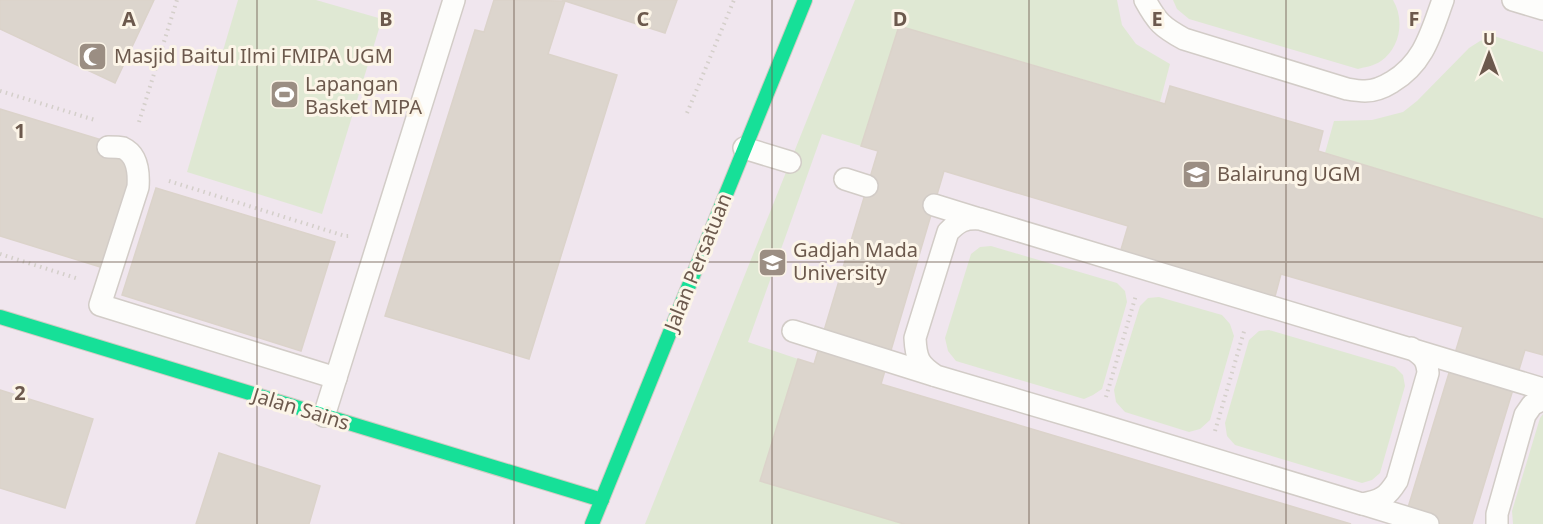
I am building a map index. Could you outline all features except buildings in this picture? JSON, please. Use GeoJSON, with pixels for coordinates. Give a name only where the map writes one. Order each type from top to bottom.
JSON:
{"type":"FeatureCollection","features":[{"type":"Feature","properties":{"kind":"street","name":"Jalan Persatuan"},"geometry":{"type":"LineString","coordinates":[[592,524],[805,0]]}},
{"type":"Feature","properties":{"kind":"street","name":"Jalan Sains"},"geometry":{"type":"LineString","coordinates":[[0,317],[602,500]]}},
{"type":"Feature","properties":{"kind":"lane"},"geometry":{"type":"LineString","coordinates":[[324,416],[454,0]]}},
{"type":"Feature","properties":{"kind":"lane"},"geometry":{"type":"LineString","coordinates":[[1145,0],[1163,27],[1184,39],[1347,89],[1367,91],[1385,87],[1401,77],[1416,63],[1428,42],[1443,0]]}},
{"type":"Feature","properties":{"kind":"lane"},"geometry":{"type":"LineString","coordinates":[[1513,0],[1543,9]]}},
{"type":"Feature","properties":{"kind":"lane"},"geometry":{"type":"LineString","coordinates":[[108,147],[122,148],[131,154],[139,174],[138,187],[100,305],[336,378]]}},
{"type":"Feature","properties":{"kind":"lane"},"geometry":{"type":"LineString","coordinates":[[744,148],[790,162]]}},
{"type":"Feature","properties":{"kind":"lane"},"geometry":{"type":"LineString","coordinates":[[845,179],[867,186]]}},
{"type":"Feature","properties":{"kind":"lane"},"geometry":{"type":"LineString","coordinates":[[934,206],[1543,388]]}},
{"type":"Feature","properties":{"kind":"lane"},"geometry":{"type":"LineString","coordinates":[[936,376],[923,368],[915,352],[915,338],[948,232],[957,223],[969,218],[980,219]]}},
{"type":"Feature","properties":{"kind":"lane"},"geometry":{"type":"LineString","coordinates":[[793,330],[936,376],[1428,524]]}},
{"type":"Feature","properties":{"kind":"lane"},"geometry":{"type":"LineString","coordinates":[[1362,504],[1378,502],[1390,493],[1397,481],[1428,373],[1427,362],[1411,348]]}},
{"type":"Feature","properties":{"kind":"lane"},"geometry":{"type":"LineString","coordinates":[[1497,524],[1497,514],[1525,415],[1532,405],[1543,399]]}},
{"type":"Feature","properties":{"kind":"path"},"geometry":{"type":"LineString","coordinates":[[135,132],[177,0]]}},
{"type":"Feature","properties":{"kind":"path"},"geometry":{"type":"LineString","coordinates":[[687,113],[734,0]]}},
{"type":"Feature","properties":{"kind":"path"},"geometry":{"type":"LineString","coordinates":[[0,91],[102,122]]}},
{"type":"Feature","properties":{"kind":"path"},"geometry":{"type":"LineString","coordinates":[[163,179],[345,236],[351,236],[356,232],[358,225],[365,221],[371,220],[384,224]]}},
{"type":"Feature","properties":{"kind":"path"},"geometry":{"type":"LineString","coordinates":[[0,254],[106,287]]}},
{"type":"Feature","properties":{"kind":"path"},"geometry":{"type":"LineString","coordinates":[[1098,424],[1144,268]]}},
{"type":"Feature","properties":{"kind":"path"},"geometry":{"type":"LineString","coordinates":[[1207,457],[1252,302]]}},
{"type":"Feature","properties":{"kind":"shaded area","name":"Gadjah Mada University"},"geometry":{"type":"Polygon","coordinates":[[[0,0],[1543,0],[1543,524],[0,524],[0,0]]]}},
{"type":"Feature","properties":{"kind":"green space","name":"Lapangan Basket MIPA"},"geometry":{"type":"Polygon","coordinates":[[[238,0],[316,0],[382,19],[322,214],[187,172],[238,0]]]}},
{"type":"Feature","properties":{"kind":"green space"},"geometry":{"type":"Polygon","coordinates":[[[855,0],[1117,0],[1122,25],[1136,44],[1170,64],[1160,102],[899,26],[861,146],[822,134],[748,342],[798,359],[760,481],[904,524],[645,524],[855,0]]]}},
{"type":"Feature","properties":{"kind":"green space"},"geometry":{"type":"Polygon","coordinates":[[[1173,0],[1393,0],[1399,16],[1399,33],[1393,49],[1381,61],[1358,69],[1189,19],[1177,9],[1173,0]]]}},
{"type":"Feature","properties":{"kind":"green space"},"geometry":{"type":"Polygon","coordinates":[[[1494,36],[1543,52],[1543,219],[1325,153],[1334,121],[1372,120],[1403,112],[1417,101],[1469,48],[1494,36]]]}},
{"type":"Feature","properties":{"kind":"green space"},"geometry":{"type":"Polygon","coordinates":[[[991,246],[1117,283],[1125,291],[1127,302],[1102,389],[1084,399],[956,361],[948,351],[945,338],[971,254],[980,247],[991,246]]]}},
{"type":"Feature","properties":{"kind":"green space"},"geometry":{"type":"Polygon","coordinates":[[[1159,297],[1222,315],[1230,324],[1234,336],[1210,420],[1200,429],[1189,432],[1125,412],[1116,402],[1114,390],[1140,306],[1148,298],[1159,297]]]}},
{"type":"Feature","properties":{"kind":"green space"},"geometry":{"type":"Polygon","coordinates":[[[1269,330],[1395,367],[1403,375],[1405,386],[1380,473],[1372,480],[1362,483],[1235,445],[1227,436],[1225,423],[1249,340],[1259,331],[1269,330]]]}},
{"type":"Feature","properties":{"kind":"green space"},"geometry":{"type":"Polygon","coordinates":[[[1543,414],[1543,524],[1513,524],[1512,511],[1543,414]]]}},
{"type":"Feature","properties":{"kind":"traffic: fast"},"geometry":{"type":"LineString","coordinates":[[592,524],[805,0]]}},
{"type":"Feature","properties":{"kind":"traffic: fast"},"geometry":{"type":"LineString","coordinates":[[0,317],[602,500]]}},
{"type":"Feature","properties":{"kind":"place","name":"Masjid Baitul Ilmi FMIPA UGM"},"geometry":{"type":"Point","coordinates":[93,56]}},
{"type":"Feature","properties":{"kind":"place","name":"Lapangan Basket MIPA"},"geometry":{"type":"Point","coordinates":[284,95]}},
{"type":"Feature","properties":{"kind":"place","name":"Balairung UGM"},"geometry":{"type":"Point","coordinates":[1196,174]}},
{"type":"Feature","properties":{"kind":"place","name":"Gadjah Mada University"},"geometry":{"type":"Point","coordinates":[772,262]}}]}
